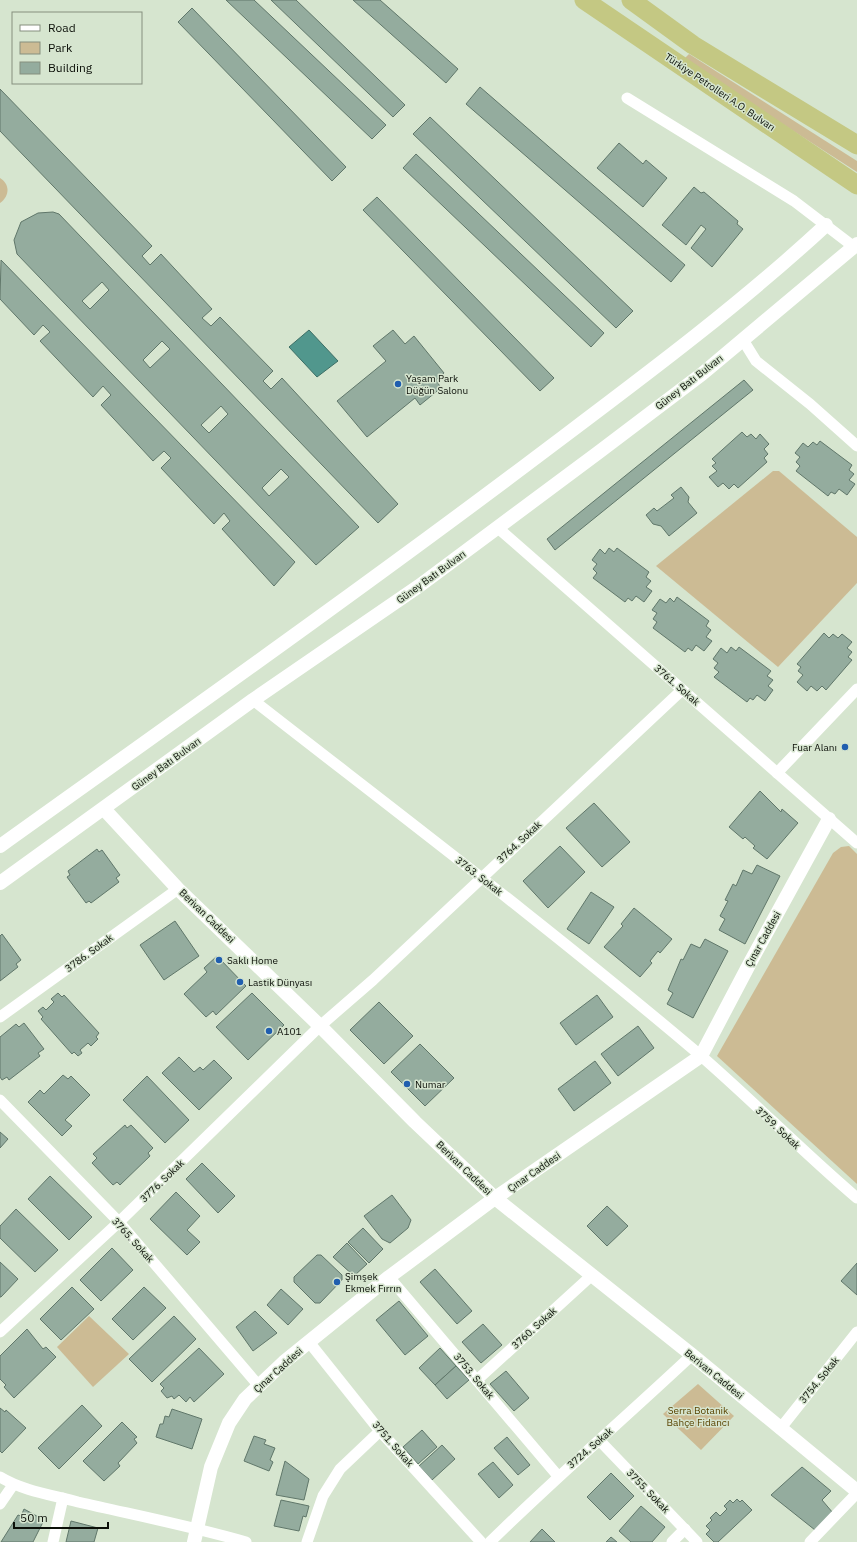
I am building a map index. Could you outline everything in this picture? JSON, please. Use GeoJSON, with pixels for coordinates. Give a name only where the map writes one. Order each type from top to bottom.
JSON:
{"type":"FeatureCollection","features":[{"type":"Feature","properties":{"kind":"highway","name":"Türkiye Petrolleri A.O. Bulvarı"},"geometry":{"type":"LineString","coordinates":[[584,0],[857,185]]}},
{"type":"Feature","properties":{"kind":"highway"},"geometry":{"type":"LineString","coordinates":[[631,0],[693,45],[857,145]]}},
{"type":"Feature","properties":{"kind":"street"},"geometry":{"type":"LineString","coordinates":[[627,98],[794,201],[853,248]]}},
{"type":"Feature","properties":{"kind":"street"},"geometry":{"type":"LineString","coordinates":[[0,846],[398,560],[560,439],[724,314],[781,266],[826,225]]}},
{"type":"Feature","properties":{"kind":"street","name":"Güney Batı Bulvarı"},"geometry":{"type":"LineString","coordinates":[[0,883],[253,700],[419,586],[498,528],[678,392],[853,248]]}},
{"type":"Feature","properties":{"kind":"street"},"geometry":{"type":"LineString","coordinates":[[743,340],[756,361],[810,404],[857,446]]}},
{"type":"Feature","properties":{"kind":"street","name":"3761. Sokak"},"geometry":{"type":"LineString","coordinates":[[498,528],[857,843]]}},
{"type":"Feature","properties":{"kind":"street"},"geometry":{"type":"LineString","coordinates":[[777,773],[857,689]]}},
{"type":"Feature","properties":{"kind":"street","name":"3764. Sokak"},"geometry":{"type":"LineString","coordinates":[[320,1026],[373,980],[682,690]]}},
{"type":"Feature","properties":{"kind":"street","name":"3763. Sokak"},"geometry":{"type":"LineString","coordinates":[[253,700],[533,918],[701,1056]]}},
{"type":"Feature","properties":{"kind":"street","name":"Berivan Caddesi"},"geometry":{"type":"LineString","coordinates":[[104,809],[178,889],[320,1026],[415,1122],[495,1198],[692,1355],[857,1492]]}},
{"type":"Feature","properties":{"kind":"street","name":"Çınar Caddesi"},"geometry":{"type":"LineString","coordinates":[[194,1542],[212,1467],[229,1423],[245,1399],[309,1342],[389,1277],[495,1198],[701,1056],[750,961],[830,819]]}},
{"type":"Feature","properties":{"kind":"street","name":"3786. Sokak"},"geometry":{"type":"LineString","coordinates":[[0,1017],[178,889]]}},
{"type":"Feature","properties":{"kind":"street","name":"3776. Sokak"},"geometry":{"type":"LineString","coordinates":[[0,1332],[119,1222],[320,1026]]}},
{"type":"Feature","properties":{"kind":"street","name":"3759. Sokak"},"geometry":{"type":"LineString","coordinates":[[701,1056],[816,1164],[857,1198]]}},
{"type":"Feature","properties":{"kind":"street","name":"3765. Sokak"},"geometry":{"type":"LineString","coordinates":[[0,1100],[119,1222],[259,1386]]}},
{"type":"Feature","properties":{"kind":"street","name":"3760. Sokak"},"geometry":{"type":"LineString","coordinates":[[477,1380],[591,1276]]}},
{"type":"Feature","properties":{"kind":"street","name":"3753. Sokak"},"geometry":{"type":"LineString","coordinates":[[389,1277],[558,1476]]}},
{"type":"Feature","properties":{"kind":"street","name":"3754. Sokak"},"geometry":{"type":"LineString","coordinates":[[780,1429],[857,1332]]}},
{"type":"Feature","properties":{"kind":"street","name":"3751. Sokak"},"geometry":{"type":"LineString","coordinates":[[309,1342],[380,1431],[481,1542]]}},
{"type":"Feature","properties":{"kind":"street","name":"3724. Sokak"},"geometry":{"type":"LineString","coordinates":[[490,1542],[558,1476],[600,1441],[692,1355]]}},
{"type":"Feature","properties":{"kind":"street"},"geometry":{"type":"LineString","coordinates":[[306,1542],[322,1496],[340,1469],[380,1431]]}},
{"type":"Feature","properties":{"kind":"street","name":"3755. Sokak"},"geometry":{"type":"LineString","coordinates":[[600,1441],[697,1542]]}},
{"type":"Feature","properties":{"kind":"street"},"geometry":{"type":"LineString","coordinates":[[0,1477],[13,1485],[63,1498],[197,1528],[246,1542]]}},
{"type":"Feature","properties":{"kind":"street"},"geometry":{"type":"LineString","coordinates":[[0,1504],[13,1485]]}},
{"type":"Feature","properties":{"kind":"street"},"geometry":{"type":"LineString","coordinates":[[810,1542],[857,1492]]}},
{"type":"Feature","properties":{"kind":"street"},"geometry":{"type":"LineString","coordinates":[[54,1542],[63,1498]]}},
{"type":"Feature","properties":{"kind":"street"},"geometry":{"type":"LineString","coordinates":[[672,1542],[685,1529]]}},
{"type":"Feature","properties":{"kind":"green space"},"geometry":{"type":"Polygon","coordinates":[[[689,54],[857,161],[857,172],[683,60],[689,54]]]}},
{"type":"Feature","properties":{"kind":"green space"},"geometry":{"type":"Polygon","coordinates":[[[0,178],[6,183],[8,190],[6,197],[0,203],[0,178]]]}},
{"type":"Feature","properties":{"kind":"green space"},"geometry":{"type":"Polygon","coordinates":[[[773,471],[779,471],[857,537],[857,583],[778,667],[656,566],[773,471]]]}},
{"type":"Feature","properties":{"kind":"green space"},"geometry":{"type":"Polygon","coordinates":[[[849,846],[857,854],[857,1184],[717,1056],[833,853],[841,847],[849,846]]]}},
{"type":"Feature","properties":{"kind":"green space"},"geometry":{"type":"Polygon","coordinates":[[[89,1316],[129,1354],[93,1387],[57,1347],[89,1316]]]}},
{"type":"Feature","properties":{"kind":"green space","name":"Serra Botanik Bahçe Fidancı"},"geometry":{"type":"Polygon","coordinates":[[[698,1384],[734,1416],[701,1450],[663,1414],[698,1384]]]}},
{"type":"Feature","properties":{"kind":"water"},"geometry":{"type":"Polygon","coordinates":[[[309,330],[338,361],[317,377],[289,347],[309,330]]]}},
{"type":"Feature","properties":{"kind":"building"},"geometry":{"type":"Polygon","coordinates":[[[226,0],[254,0],[386,125],[372,139],[226,0]]]}},
{"type":"Feature","properties":{"kind":"building"},"geometry":{"type":"Polygon","coordinates":[[[271,0],[296,0],[405,105],[393,117],[271,0]]]}},
{"type":"Feature","properties":{"kind":"building"},"geometry":{"type":"Polygon","coordinates":[[[353,0],[380,0],[458,69],[446,83],[353,0]]]}},
{"type":"Feature","properties":{"kind":"building"},"geometry":{"type":"Polygon","coordinates":[[[192,8],[346,167],[332,181],[178,22],[192,8]]]}},
{"type":"Feature","properties":{"kind":"building"},"geometry":{"type":"Polygon","coordinates":[[[480,87],[685,265],[671,282],[466,104],[480,87]]]}},
{"type":"Feature","properties":{"kind":"building"},"geometry":{"type":"Polygon","coordinates":[[[0,89],[152,246],[142,256],[150,265],[161,254],[212,309],[202,318],[211,326],[220,317],[273,371],[263,381],[271,389],[282,378],[398,504],[378,523],[0,131],[0,89]]]}},
{"type":"Feature","properties":{"kind":"building"},"geometry":{"type":"Polygon","coordinates":[[[430,117],[633,311],[616,328],[413,134],[430,117]]]}},
{"type":"Feature","properties":{"kind":"building"},"geometry":{"type":"Polygon","coordinates":[[[619,143],[643,164],[646,160],[667,178],[643,207],[597,168],[619,143]]]}},
{"type":"Feature","properties":{"kind":"building"},"geometry":{"type":"Polygon","coordinates":[[[416,154],[604,333],[591,347],[403,168],[416,154]]]}},
{"type":"Feature","properties":{"kind":"building"},"geometry":{"type":"Polygon","coordinates":[[[694,187],[701,193],[704,192],[738,221],[737,224],[743,229],[712,267],[691,248],[706,229],[701,225],[686,245],[662,225],[694,187]]]}},
{"type":"Feature","properties":{"kind":"building"},"geometry":{"type":"Polygon","coordinates":[[[377,197],[554,378],[540,391],[363,210],[377,197]]]}},
{"type":"Feature","properties":{"kind":"building"},"geometry":{"type":"Polygon","coordinates":[[[53,212],[59,214],[359,527],[316,565],[17,254],[14,240],[21,222],[38,213],[53,212]],[[102,282],[82,301],[90,309],[109,290],[102,282]],[[162,341],[143,360],[150,368],[170,349],[162,341]],[[221,406],[201,425],[209,433],[228,414],[221,406]],[[281,469],[262,488],[269,496],[289,477],[281,469]]]}},
{"type":"Feature","properties":{"kind":"building"},"geometry":{"type":"Polygon","coordinates":[[[1,260],[295,562],[274,586],[222,529],[230,521],[224,513],[214,524],[161,468],[171,458],[164,451],[153,461],[101,405],[111,395],[103,386],[93,397],[40,341],[50,332],[43,325],[34,335],[0,299],[1,260]]]}},
{"type":"Feature","properties":{"kind":"building","name":"Yaşam Park Düğün Salonu"},"geometry":{"type":"Polygon","coordinates":[[[393,330],[405,344],[414,336],[444,373],[436,380],[441,388],[420,405],[415,398],[367,437],[337,401],[386,361],[373,346],[393,330]]]}},
{"type":"Feature","properties":{"kind":"building"},"geometry":{"type":"Polygon","coordinates":[[[744,380],[753,390],[555,550],[547,539],[744,380]]]}},
{"type":"Feature","properties":{"kind":"building"},"geometry":{"type":"Polygon","coordinates":[[[742,432],[747,437],[751,434],[756,439],[760,434],[769,444],[764,449],[768,454],[764,458],[767,462],[738,488],[734,484],[729,489],[723,483],[718,487],[709,477],[717,471],[712,466],[716,463],[712,459],[742,432]]]}},
{"type":"Feature","properties":{"kind":"building"},"geometry":{"type":"Polygon","coordinates":[[[820,441],[852,465],[849,470],[854,474],[849,480],[855,484],[847,495],[839,489],[835,494],[831,492],[828,496],[796,471],[800,466],[796,462],[800,457],[795,453],[803,443],[808,447],[813,442],[817,445],[820,441]]]}},
{"type":"Feature","properties":{"kind":"building"},"geometry":{"type":"Polygon","coordinates":[[[681,487],[689,497],[688,502],[697,513],[669,536],[661,526],[653,524],[646,515],[654,508],[657,511],[674,498],[671,495],[681,487]]]}},
{"type":"Feature","properties":{"kind":"building"},"geometry":{"type":"Polygon","coordinates":[[[609,548],[614,552],[617,548],[649,572],[646,577],[651,581],[646,587],[652,591],[644,602],[636,596],[632,601],[628,598],[625,602],[593,578],[597,573],[593,569],[597,564],[592,560],[600,549],[605,554],[609,548]]]}},
{"type":"Feature","properties":{"kind":"building"},"geometry":{"type":"Polygon","coordinates":[[[677,597],[709,621],[706,626],[711,630],[706,637],[712,641],[704,651],[696,645],[692,651],[688,648],[685,652],[653,628],[657,622],[653,619],[657,613],[652,610],[660,599],[666,603],[670,598],[674,602],[677,597]]]}},
{"type":"Feature","properties":{"kind":"building"},"geometry":{"type":"Polygon","coordinates":[[[824,633],[829,638],[833,634],[838,638],[842,634],[852,642],[847,648],[852,652],[848,657],[852,660],[826,690],[822,686],[817,691],[811,686],[807,691],[797,682],[803,675],[798,671],[801,667],[797,664],[824,633]]]}},
{"type":"Feature","properties":{"kind":"building"},"geometry":{"type":"Polygon","coordinates":[[[731,647],[736,651],[739,647],[771,671],[767,676],[773,680],[768,686],[773,690],[765,701],[757,695],[753,700],[750,698],[747,702],[714,677],[719,672],[714,668],[718,663],[713,659],[721,648],[727,653],[731,647]]]}},
{"type":"Feature","properties":{"kind":"building"},"geometry":{"type":"Polygon","coordinates":[[[760,791],[781,812],[782,809],[798,823],[767,859],[753,848],[755,846],[745,837],[743,839],[729,827],[760,791]]]}},
{"type":"Feature","properties":{"kind":"building"},"geometry":{"type":"Polygon","coordinates":[[[594,803],[630,842],[602,867],[566,828],[594,803]]]}},
{"type":"Feature","properties":{"kind":"building"},"geometry":{"type":"Polygon","coordinates":[[[560,846],[585,872],[548,908],[523,881],[560,846]]]}},
{"type":"Feature","properties":{"kind":"building"},"geometry":{"type":"Polygon","coordinates":[[[97,849],[99,852],[102,850],[120,875],[116,878],[119,882],[91,903],[89,901],[86,903],[67,877],[70,875],[68,871],[97,849]]]}},
{"type":"Feature","properties":{"kind":"building"},"geometry":{"type":"Polygon","coordinates":[[[757,865],[780,876],[745,944],[719,930],[725,919],[720,916],[728,901],[725,900],[733,884],[736,886],[743,870],[752,874],[757,865]]]}},
{"type":"Feature","properties":{"kind":"building"},"geometry":{"type":"Polygon","coordinates":[[[591,892],[614,907],[589,944],[567,929],[591,892]]]}},
{"type":"Feature","properties":{"kind":"building"},"geometry":{"type":"Polygon","coordinates":[[[634,908],[672,939],[660,953],[658,951],[650,961],[652,963],[640,977],[604,947],[623,926],[621,924],[634,908]]]}},
{"type":"Feature","properties":{"kind":"building"},"geometry":{"type":"Polygon","coordinates":[[[175,921],[199,956],[164,980],[140,945],[175,921]]]}},
{"type":"Feature","properties":{"kind":"building"},"geometry":{"type":"Polygon","coordinates":[[[2,934],[21,960],[16,964],[18,967],[0,981],[0,936],[2,934]]]}},
{"type":"Feature","properties":{"kind":"building"},"geometry":{"type":"Polygon","coordinates":[[[705,939],[728,951],[693,1018],[667,1004],[673,993],[668,990],[681,959],[683,960],[691,944],[700,948],[705,939]]]}},
{"type":"Feature","properties":{"kind":"building"},"geometry":{"type":"Polygon","coordinates":[[[217,956],[246,986],[216,1015],[213,1011],[206,1017],[184,994],[207,972],[204,968],[217,956]]]}},
{"type":"Feature","properties":{"kind":"building"},"geometry":{"type":"Polygon","coordinates":[[[58,993],[62,997],[64,995],[99,1033],[96,1037],[98,1039],[91,1046],[88,1043],[80,1050],[82,1053],[78,1056],[74,1052],[72,1054],[41,1019],[43,1017],[38,1011],[43,1007],[46,1010],[54,1002],[51,999],[58,993]]]}},
{"type":"Feature","properties":{"kind":"building"},"geometry":{"type":"Polygon","coordinates":[[[252,993],[284,1025],[248,1060],[216,1027],[252,993]]]}},
{"type":"Feature","properties":{"kind":"building"},"geometry":{"type":"Polygon","coordinates":[[[597,995],[613,1017],[576,1045],[560,1023],[597,995]]]}},
{"type":"Feature","properties":{"kind":"building"},"geometry":{"type":"Polygon","coordinates":[[[379,1002],[413,1036],[384,1064],[350,1030],[379,1002]]]}},
{"type":"Feature","properties":{"kind":"building"},"geometry":{"type":"Polygon","coordinates":[[[24,1023],[44,1049],[38,1053],[40,1056],[9,1080],[7,1077],[2,1080],[0,1077],[0,1037],[16,1024],[19,1027],[24,1023]]]}},
{"type":"Feature","properties":{"kind":"building"},"geometry":{"type":"Polygon","coordinates":[[[638,1026],[654,1048],[618,1076],[601,1054],[638,1026]]]}},
{"type":"Feature","properties":{"kind":"building"},"geometry":{"type":"Polygon","coordinates":[[[420,1044],[454,1078],[425,1106],[391,1072],[420,1044]]]}},
{"type":"Feature","properties":{"kind":"building"},"geometry":{"type":"Polygon","coordinates":[[[179,1057],[194,1072],[200,1067],[203,1070],[214,1060],[232,1078],[199,1110],[162,1073],[179,1057]]]}},
{"type":"Feature","properties":{"kind":"building"},"geometry":{"type":"Polygon","coordinates":[[[595,1061],[611,1083],[574,1111],[558,1089],[595,1061]]]}},
{"type":"Feature","properties":{"kind":"building"},"geometry":{"type":"Polygon","coordinates":[[[63,1075],[68,1079],[71,1076],[90,1095],[65,1120],[72,1126],[62,1136],[28,1102],[40,1090],[44,1094],[63,1075]]]}},
{"type":"Feature","properties":{"kind":"building"},"geometry":{"type":"Polygon","coordinates":[[[147,1076],[189,1120],[165,1143],[123,1100],[147,1076]]]}},
{"type":"Feature","properties":{"kind":"building"},"geometry":{"type":"Polygon","coordinates":[[[125,1125],[127,1128],[131,1125],[153,1148],[148,1153],[150,1156],[120,1185],[117,1182],[113,1185],[92,1163],[97,1158],[93,1154],[125,1125]]]}},
{"type":"Feature","properties":{"kind":"building"},"geometry":{"type":"Polygon","coordinates":[[[0,1132],[8,1139],[0,1148],[0,1132]]]}},
{"type":"Feature","properties":{"kind":"building"},"geometry":{"type":"Polygon","coordinates":[[[202,1163],[235,1196],[218,1213],[186,1179],[202,1163]]]}},
{"type":"Feature","properties":{"kind":"building"},"geometry":{"type":"Polygon","coordinates":[[[50,1176],[92,1217],[69,1240],[28,1199],[50,1176]]]}},
{"type":"Feature","properties":{"kind":"building"},"geometry":{"type":"Polygon","coordinates":[[[176,1192],[200,1216],[187,1230],[200,1242],[187,1255],[150,1219],[176,1192]]]}},
{"type":"Feature","properties":{"kind":"building"},"geometry":{"type":"Polygon","coordinates":[[[392,1195],[411,1220],[408,1228],[390,1243],[382,1239],[364,1216],[392,1195]]]}},
{"type":"Feature","properties":{"kind":"building"},"geometry":{"type":"Polygon","coordinates":[[[607,1206],[628,1226],[607,1246],[587,1226],[607,1206]]]}},
{"type":"Feature","properties":{"kind":"building"},"geometry":{"type":"Polygon","coordinates":[[[16,1209],[58,1250],[35,1272],[0,1238],[0,1226],[16,1209]]]}},
{"type":"Feature","properties":{"kind":"building"},"geometry":{"type":"Polygon","coordinates":[[[363,1228],[383,1249],[369,1263],[348,1242],[363,1228]]]}},
{"type":"Feature","properties":{"kind":"building"},"geometry":{"type":"Polygon","coordinates":[[[347,1243],[367,1264],[354,1276],[333,1257],[347,1243]]]}},
{"type":"Feature","properties":{"kind":"building"},"geometry":{"type":"Polygon","coordinates":[[[112,1248],[133,1270],[101,1301],[80,1280],[112,1248]]]}},
{"type":"Feature","properties":{"kind":"building"},"geometry":{"type":"Polygon","coordinates":[[[317,1255],[321,1255],[342,1275],[342,1280],[320,1303],[315,1303],[294,1282],[294,1277],[317,1255]]]}},
{"type":"Feature","properties":{"kind":"building"},"geometry":{"type":"Polygon","coordinates":[[[0,1262],[18,1279],[1,1297],[0,1297],[0,1262]]]}},
{"type":"Feature","properties":{"kind":"building"},"geometry":{"type":"Polygon","coordinates":[[[857,1263],[857,1295],[841,1281],[857,1263]]]}},
{"type":"Feature","properties":{"kind":"building"},"geometry":{"type":"Polygon","coordinates":[[[435,1269],[472,1311],[457,1324],[420,1282],[435,1269]]]}},
{"type":"Feature","properties":{"kind":"building"},"geometry":{"type":"Polygon","coordinates":[[[72,1287],[94,1309],[61,1340],[40,1319],[72,1287]]]}},
{"type":"Feature","properties":{"kind":"building"},"geometry":{"type":"Polygon","coordinates":[[[144,1287],[166,1308],[133,1340],[112,1319],[144,1287]]]}},
{"type":"Feature","properties":{"kind":"building"},"geometry":{"type":"Polygon","coordinates":[[[281,1289],[303,1309],[288,1325],[267,1305],[281,1289]]]}},
{"type":"Feature","properties":{"kind":"building"},"geometry":{"type":"Polygon","coordinates":[[[399,1301],[428,1336],[405,1355],[376,1320],[399,1301]]]}},
{"type":"Feature","properties":{"kind":"building"},"geometry":{"type":"Polygon","coordinates":[[[255,1311],[277,1333],[253,1351],[236,1327],[255,1311]]]}},
{"type":"Feature","properties":{"kind":"building"},"geometry":{"type":"Polygon","coordinates":[[[174,1316],[196,1339],[152,1382],[129,1359],[174,1316]]]}},
{"type":"Feature","properties":{"kind":"building"},"geometry":{"type":"Polygon","coordinates":[[[483,1324],[502,1345],[481,1363],[462,1342],[483,1324]]]}},
{"type":"Feature","properties":{"kind":"building"},"geometry":{"type":"Polygon","coordinates":[[[27,1329],[43,1349],[46,1347],[56,1357],[14,1398],[4,1387],[6,1385],[0,1379],[0,1356],[27,1329]]]}},
{"type":"Feature","properties":{"kind":"building"},"geometry":{"type":"Polygon","coordinates":[[[199,1348],[224,1374],[194,1402],[190,1397],[186,1402],[179,1395],[174,1399],[172,1396],[167,1398],[161,1391],[164,1388],[160,1384],[199,1348]]]}},
{"type":"Feature","properties":{"kind":"building"},"geometry":{"type":"Polygon","coordinates":[[[440,1348],[456,1366],[435,1385],[419,1368],[440,1348]]]}},
{"type":"Feature","properties":{"kind":"building"},"geometry":{"type":"Polygon","coordinates":[[[456,1366],[469,1380],[447,1399],[435,1385],[456,1366]]]}},
{"type":"Feature","properties":{"kind":"building"},"geometry":{"type":"Polygon","coordinates":[[[506,1371],[529,1398],[514,1411],[490,1384],[506,1371]]]}},
{"type":"Feature","properties":{"kind":"building"},"geometry":{"type":"Polygon","coordinates":[[[82,1405],[102,1426],[59,1469],[38,1448],[82,1405]]]}},
{"type":"Feature","properties":{"kind":"building"},"geometry":{"type":"Polygon","coordinates":[[[0,1408],[5,1412],[6,1410],[26,1428],[2,1453],[0,1451],[0,1408]]]}},
{"type":"Feature","properties":{"kind":"building"},"geometry":{"type":"Polygon","coordinates":[[[172,1409],[202,1419],[192,1449],[156,1437],[160,1424],[163,1424],[165,1416],[169,1417],[172,1409]]]}},
{"type":"Feature","properties":{"kind":"building"},"geometry":{"type":"Polygon","coordinates":[[[122,1422],[137,1437],[134,1439],[137,1443],[118,1463],[120,1466],[104,1481],[83,1461],[122,1422]]]}},
{"type":"Feature","properties":{"kind":"building"},"geometry":{"type":"Polygon","coordinates":[[[422,1430],[437,1447],[418,1464],[403,1447],[422,1430]]]}},
{"type":"Feature","properties":{"kind":"building"},"geometry":{"type":"Polygon","coordinates":[[[254,1436],[266,1440],[264,1444],[275,1448],[270,1460],[273,1462],[269,1471],[244,1461],[254,1436]]]}},
{"type":"Feature","properties":{"kind":"building"},"geometry":{"type":"Polygon","coordinates":[[[507,1437],[530,1465],[518,1475],[494,1448],[507,1437]]]}},
{"type":"Feature","properties":{"kind":"building"},"geometry":{"type":"Polygon","coordinates":[[[442,1445],[455,1459],[432,1480],[419,1466],[442,1445]]]}},
{"type":"Feature","properties":{"kind":"building"},"geometry":{"type":"Polygon","coordinates":[[[285,1461],[309,1479],[304,1500],[276,1495],[285,1461]]]}},
{"type":"Feature","properties":{"kind":"building"},"geometry":{"type":"Polygon","coordinates":[[[493,1462],[513,1485],[499,1498],[478,1474],[493,1462]]]}},
{"type":"Feature","properties":{"kind":"building"},"geometry":{"type":"Polygon","coordinates":[[[802,1467],[831,1491],[822,1500],[833,1513],[815,1530],[771,1495],[802,1467]]]}},
{"type":"Feature","properties":{"kind":"building"},"geometry":{"type":"Polygon","coordinates":[[[611,1473],[634,1496],[610,1520],[587,1497],[611,1473]]]}},
{"type":"Feature","properties":{"kind":"building"},"geometry":{"type":"Polygon","coordinates":[[[737,1499],[740,1502],[742,1500],[752,1510],[718,1542],[714,1542],[706,1534],[710,1530],[706,1526],[712,1520],[710,1518],[716,1512],[720,1516],[727,1509],[724,1506],[730,1500],[733,1503],[737,1499]]]}},
{"type":"Feature","properties":{"kind":"building"},"geometry":{"type":"Polygon","coordinates":[[[281,1500],[309,1506],[306,1517],[303,1516],[299,1531],[274,1526],[281,1500]]]}},
{"type":"Feature","properties":{"kind":"building"},"geometry":{"type":"Polygon","coordinates":[[[641,1506],[665,1527],[652,1542],[631,1542],[619,1531],[641,1506]]]}},
{"type":"Feature","properties":{"kind":"building"},"geometry":{"type":"Polygon","coordinates":[[[24,1509],[44,1520],[33,1542],[1,1542],[18,1515],[21,1516],[24,1509]]]}},
{"type":"Feature","properties":{"kind":"building"},"geometry":{"type":"Polygon","coordinates":[[[71,1521],[98,1528],[94,1542],[66,1542],[71,1521]]]}},
{"type":"Feature","properties":{"kind":"building"},"geometry":{"type":"Polygon","coordinates":[[[542,1529],[555,1542],[530,1542],[542,1529]]]}},
{"type":"Feature","properties":{"kind":"building"},"geometry":{"type":"Polygon","coordinates":[[[611,1537],[617,1542],[606,1542],[611,1537]]]}},
{"type":"Feature","properties":{"kind":"place","name":"Yaşam Park Düğün Salonu"},"geometry":{"type":"Point","coordinates":[398,384]}},
{"type":"Feature","properties":{"kind":"place","name":"Fuar Alanı"},"geometry":{"type":"Point","coordinates":[845,747]}},
{"type":"Feature","properties":{"kind":"place","name":"Saklı Home"},"geometry":{"type":"Point","coordinates":[219,960]}},
{"type":"Feature","properties":{"kind":"place","name":"Lastik Dünyası"},"geometry":{"type":"Point","coordinates":[240,982]}},
{"type":"Feature","properties":{"kind":"place","name":"A101"},"geometry":{"type":"Point","coordinates":[269,1031]}},
{"type":"Feature","properties":{"kind":"place","name":"Numar"},"geometry":{"type":"Point","coordinates":[407,1084]}},
{"type":"Feature","properties":{"kind":"place","name":"Şimşek Ekmek Fırrın"},"geometry":{"type":"Point","coordinates":[337,1282]}}]}
